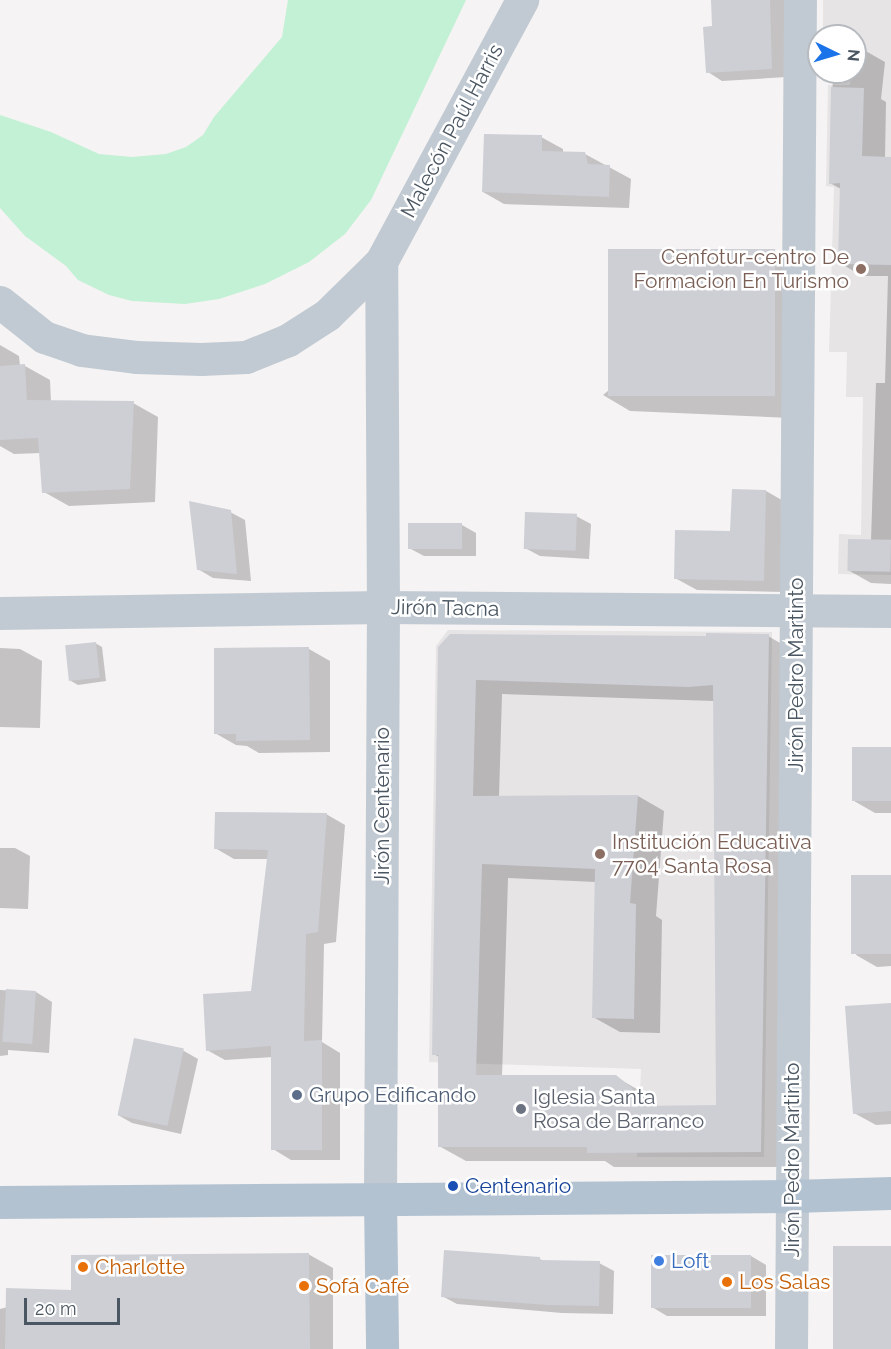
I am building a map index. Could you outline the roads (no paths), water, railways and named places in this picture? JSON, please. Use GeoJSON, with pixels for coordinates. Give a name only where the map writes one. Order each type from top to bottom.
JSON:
{"type":"FeatureCollection","features":[{"type":"Feature","properties":{"kind":"main road"},"geometry":{"type":"LineString","coordinates":[[0,1202],[792,1196],[891,1193]]}},
{"type":"Feature","properties":{"kind":"main road","name":"Jirón Centenario"},"geometry":{"type":"LineString","coordinates":[[380,1199],[382,1349]]}},
{"type":"Feature","properties":{"kind":"street","name":"Malecón Paúl Harris"},"geometry":{"type":"LineString","coordinates":[[381,262],[522,0]]}},
{"type":"Feature","properties":{"kind":"street","name":"Jirón Pedro Martinto"},"geometry":{"type":"LineString","coordinates":[[791,1349],[800,0]]}},
{"type":"Feature","properties":{"kind":"street"},"geometry":{"type":"LineString","coordinates":[[0,302],[44,337],[81,350],[136,357],[201,359],[246,357],[288,340],[327,315],[381,262]]}},
{"type":"Feature","properties":{"kind":"street","name":"Jirón Centenario"},"geometry":{"type":"LineString","coordinates":[[380,1199],[383,607],[381,262]]}},
{"type":"Feature","properties":{"kind":"street","name":"Jirón Tacna"},"geometry":{"type":"LineString","coordinates":[[0,613],[383,607],[891,611]]}},
{"type":"Feature","properties":{"kind":"place","name":"Cenfotur-centro De Formacion En Turismo"},"geometry":{"type":"Point","coordinates":[861,269]}},
{"type":"Feature","properties":{"kind":"place","name":"Institución Educativa 7704 Santa Rosa"},"geometry":{"type":"Point","coordinates":[600,854]}},
{"type":"Feature","properties":{"kind":"place","name":"Grupo Edificando"},"geometry":{"type":"Point","coordinates":[297,1095]}},
{"type":"Feature","properties":{"kind":"place","name":"Iglesia Santa Rosa de Barranco"},"geometry":{"type":"Point","coordinates":[521,1109]}},
{"type":"Feature","properties":{"kind":"place","name":"Centenario"},"geometry":{"type":"Point","coordinates":[453,1186]}},
{"type":"Feature","properties":{"kind":"place","name":"Loft"},"geometry":{"type":"Point","coordinates":[659,1261]}},
{"type":"Feature","properties":{"kind":"place","name":"Charlotte"},"geometry":{"type":"Point","coordinates":[83,1267]}},
{"type":"Feature","properties":{"kind":"place","name":"Los Salas"},"geometry":{"type":"Point","coordinates":[727,1282]}},
{"type":"Feature","properties":{"kind":"place","name":"Sofá Café"},"geometry":{"type":"Point","coordinates":[304,1286]}}]}
